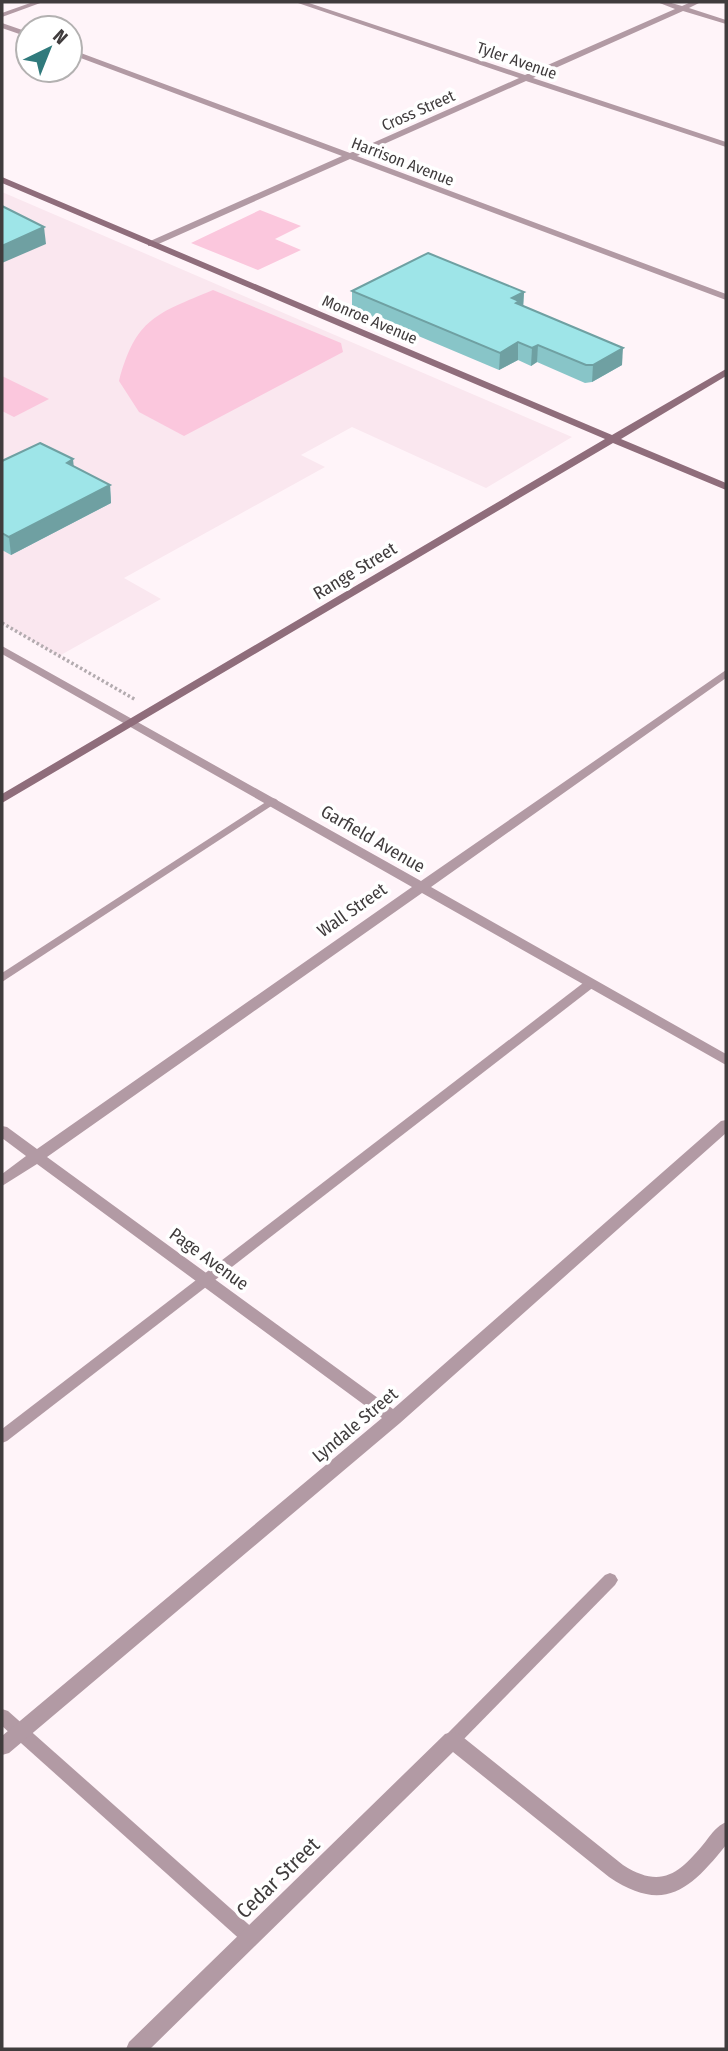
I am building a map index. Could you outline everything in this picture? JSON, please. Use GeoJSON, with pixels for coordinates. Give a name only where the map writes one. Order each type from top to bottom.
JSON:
{"type":"FeatureCollection","features":[{"type":"Feature","properties":{"kind":"street"},"geometry":{"type":"LineString","coordinates":[[2,15],[39,2]]}},
{"type":"Feature","properties":{"kind":"street","name":"Tyler Avenue"},"geometry":{"type":"LineString","coordinates":[[299,2],[726,145]]}},
{"type":"Feature","properties":{"kind":"street"},"geometry":{"type":"LineString","coordinates":[[661,2],[726,22]]}},
{"type":"Feature","properties":{"kind":"street","name":"Cross Street"},"geometry":{"type":"LineString","coordinates":[[151,244],[697,2]]}},
{"type":"Feature","properties":{"kind":"street","name":"Harrison Avenue"},"geometry":{"type":"LineString","coordinates":[[84,56],[726,297]]}},
{"type":"Feature","properties":{"kind":"street","name":"Monroe Avenue"},"geometry":{"type":"LineString","coordinates":[[2,180],[726,487]]}},
{"type":"Feature","properties":{"kind":"street","name":"Range Street"},"geometry":{"type":"LineString","coordinates":[[2,799],[726,372]]}},
{"type":"Feature","properties":{"kind":"street","name":"Garfield Avenue"},"geometry":{"type":"LineString","coordinates":[[2,649],[726,1060]]}},
{"type":"Feature","properties":{"kind":"street","name":"Wall Street"},"geometry":{"type":"LineString","coordinates":[[2,1181],[726,673]]}},
{"type":"Feature","properties":{"kind":"street","name":"Lyndale Street"},"geometry":{"type":"LineString","coordinates":[[2,1747],[394,1418],[726,1125]]}},
{"type":"Feature","properties":{"kind":"street","name":"Page Avenue"},"geometry":{"type":"LineString","coordinates":[[2,1131],[394,1418]]}},
{"type":"Feature","properties":{"kind":"street"},"geometry":{"type":"LineString","coordinates":[[452,1740],[616,1871],[640,1885],[658,1887],[678,1881],[692,1870],[726,1831]]}},
{"type":"Feature","properties":{"kind":"street","name":"Cedar Street"},"geometry":{"type":"LineString","coordinates":[[136,2049],[452,1740]]}},
{"type":"Feature","properties":{"kind":"lane"},"geometry":{"type":"LineString","coordinates":[[2,978],[272,801]]}},
{"type":"Feature","properties":{"kind":"lane"},"geometry":{"type":"LineString","coordinates":[[2,1437],[591,983]]}},
{"type":"Feature","properties":{"kind":"lane"},"geometry":{"type":"LineString","coordinates":[[452,1740],[610,1580]]}},
{"type":"Feature","properties":{"kind":"lane"},"geometry":{"type":"LineString","coordinates":[[2,1716],[250,1937]]}},
{"type":"Feature","properties":{"kind":"path"},"geometry":{"type":"LineString","coordinates":[[2,623],[131,695],[151,712]]}},
{"type":"Feature","properties":{"kind":"shaded area"},"geometry":{"type":"Polygon","coordinates":[[[2,192],[572,437],[486,488],[352,427],[301,455],[325,467],[124,578],[161,599],[59,656],[2,623],[2,192]]]}},
{"type":"Feature","properties":{"kind":"shaded area"},"geometry":{"type":"Polygon","coordinates":[[[260,210],[301,226],[275,239],[301,250],[258,270],[191,243],[260,210]]]}},
{"type":"Feature","properties":{"kind":"shaded area"},"geometry":{"type":"Polygon","coordinates":[[[213,290],[341,343],[343,352],[184,436],[139,412],[119,381],[133,344],[151,321],[177,305],[213,290]]]}},
{"type":"Feature","properties":{"kind":"shaded area"},"geometry":{"type":"Polygon","coordinates":[[[2,376],[49,399],[14,417],[2,411],[2,376]]]}},
{"type":"Feature","properties":{"kind":"building"},"geometry":{"type":"Polygon","coordinates":[[[2,206],[44,227],[2,246],[2,206]]]}},
{"type":"Feature","properties":{"kind":"building"},"geometry":{"type":"Polygon","coordinates":[[[428,253],[524,292],[512,298],[519,301],[516,303],[623,348],[593,365],[586,365],[538,345],[532,348],[518,342],[500,353],[352,291],[428,253]]]}},
{"type":"Feature","properties":{"kind":"building"},"geometry":{"type":"Polygon","coordinates":[[[40,443],[73,459],[67,463],[110,485],[9,537],[2,533],[2,461],[40,443]]]}}]}
